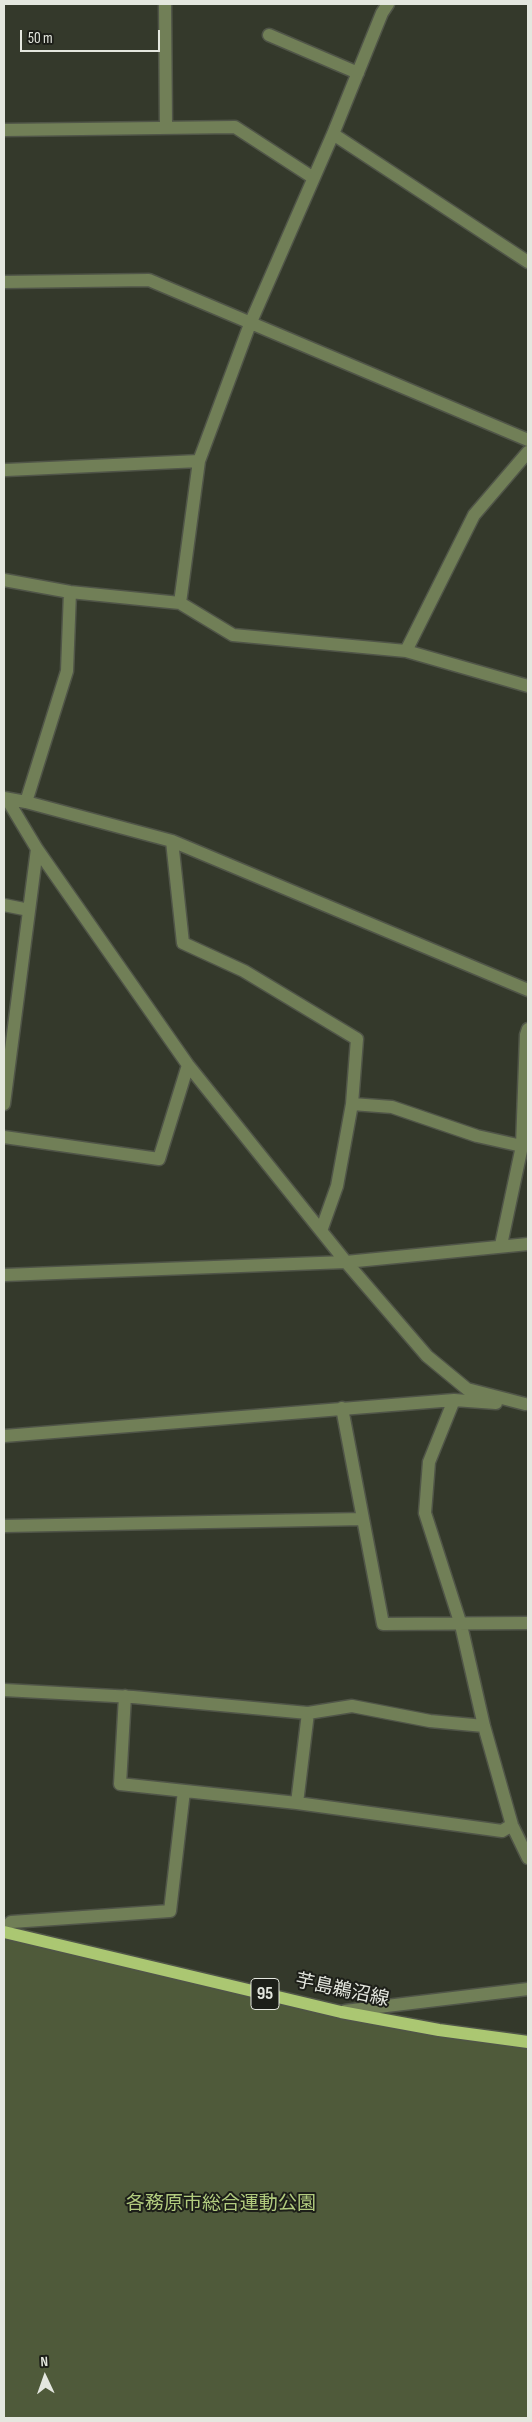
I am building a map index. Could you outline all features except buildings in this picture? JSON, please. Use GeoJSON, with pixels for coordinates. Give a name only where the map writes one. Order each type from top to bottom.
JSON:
{"type":"FeatureCollection","features":[{"type":"Feature","properties":{"kind":"main road","name":"芋島鵜沼線"},"geometry":{"type":"LineString","coordinates":[[4,1930],[340,2012],[439,2030],[528,2042]]}},
{"type":"Feature","properties":{"kind":"street"},"geometry":{"type":"LineString","coordinates":[[165,4],[166,127]]}},
{"type":"Feature","properties":{"kind":"street"},"geometry":{"type":"LineString","coordinates":[[180,603],[199,461],[250,324],[312,177],[333,134],[382,13],[388,4]]}},
{"type":"Feature","properties":{"kind":"street"},"geometry":{"type":"LineString","coordinates":[[269,35],[358,73]]}},
{"type":"Feature","properties":{"kind":"street"},"geometry":{"type":"LineString","coordinates":[[4,130],[235,127],[312,177]]}},
{"type":"Feature","properties":{"kind":"street"},"geometry":{"type":"LineString","coordinates":[[333,134],[528,262]]}},
{"type":"Feature","properties":{"kind":"street"},"geometry":{"type":"LineString","coordinates":[[4,282],[149,280],[528,440]]}},
{"type":"Feature","properties":{"kind":"street"},"geometry":{"type":"LineString","coordinates":[[406,651],[474,516],[528,452]]}},
{"type":"Feature","properties":{"kind":"street"},"geometry":{"type":"LineString","coordinates":[[4,470],[199,461]]}},
{"type":"Feature","properties":{"kind":"street"},"geometry":{"type":"LineString","coordinates":[[4,580],[70,592],[180,603],[233,635],[406,651],[528,686]]}},
{"type":"Feature","properties":{"kind":"street"},"geometry":{"type":"LineString","coordinates":[[26,802],[67,671],[70,592]]}},
{"type":"Feature","properties":{"kind":"street"},"geometry":{"type":"LineString","coordinates":[[5,799],[26,802],[172,841],[528,990]]}},
{"type":"Feature","properties":{"kind":"street"},"geometry":{"type":"LineString","coordinates":[[5,799],[188,1065],[346,1262],[427,1356],[467,1389],[527,1405]]}},
{"type":"Feature","properties":{"kind":"street"},"geometry":{"type":"LineString","coordinates":[[172,841],[183,943],[244,971],[357,1039],[352,1104],[337,1186],[321,1231]]}},
{"type":"Feature","properties":{"kind":"street"},"geometry":{"type":"LineString","coordinates":[[4,1104],[9,1027],[38,849]]}},
{"type":"Feature","properties":{"kind":"street"},"geometry":{"type":"LineString","coordinates":[[4,905],[29,910]]}},
{"type":"Feature","properties":{"kind":"street"},"geometry":{"type":"LineString","coordinates":[[501,1245],[522,1146],[526,1035],[528,1029]]}},
{"type":"Feature","properties":{"kind":"street"},"geometry":{"type":"LineString","coordinates":[[4,1137],[159,1159],[188,1065]]}},
{"type":"Feature","properties":{"kind":"street"},"geometry":{"type":"LineString","coordinates":[[352,1104],[392,1108],[477,1136],[522,1146]]}},
{"type":"Feature","properties":{"kind":"street"},"geometry":{"type":"LineString","coordinates":[[4,1275],[346,1262],[501,1245],[528,1244]]}},
{"type":"Feature","properties":{"kind":"street"},"geometry":{"type":"LineString","coordinates":[[4,1436],[454,1400],[527,1405]]}},
{"type":"Feature","properties":{"kind":"street"},"geometry":{"type":"LineString","coordinates":[[454,1400],[429,1462],[425,1513],[461,1625],[484,1726],[512,1825],[528,1858]]}},
{"type":"Feature","properties":{"kind":"street"},"geometry":{"type":"LineString","coordinates":[[342,1408],[383,1624],[461,1625],[528,1623]]}},
{"type":"Feature","properties":{"kind":"street"},"geometry":{"type":"LineString","coordinates":[[4,1526],[363,1519]]}},
{"type":"Feature","properties":{"kind":"street"},"geometry":{"type":"LineString","coordinates":[[4,1690],[125,1696],[308,1713],[352,1706],[430,1721],[484,1726]]}},
{"type":"Feature","properties":{"kind":"street"},"geometry":{"type":"LineString","coordinates":[[125,1696],[120,1784],[297,1803],[502,1832],[512,1825]]}},
{"type":"Feature","properties":{"kind":"street"},"geometry":{"type":"LineString","coordinates":[[297,1803],[308,1713]]}},
{"type":"Feature","properties":{"kind":"street"},"geometry":{"type":"LineString","coordinates":[[4,1930],[11,1922],[170,1911],[184,1791]]}},
{"type":"Feature","properties":{"kind":"street"},"geometry":{"type":"LineString","coordinates":[[340,2012],[528,1989]]}},
{"type":"Feature","properties":{"kind":"green space","name":"各務原市総合運動公園"},"geometry":{"type":"Polygon","coordinates":[[[4,1932],[341,2012],[528,2042],[528,2418],[4,2418],[4,1932]]]}}]}
